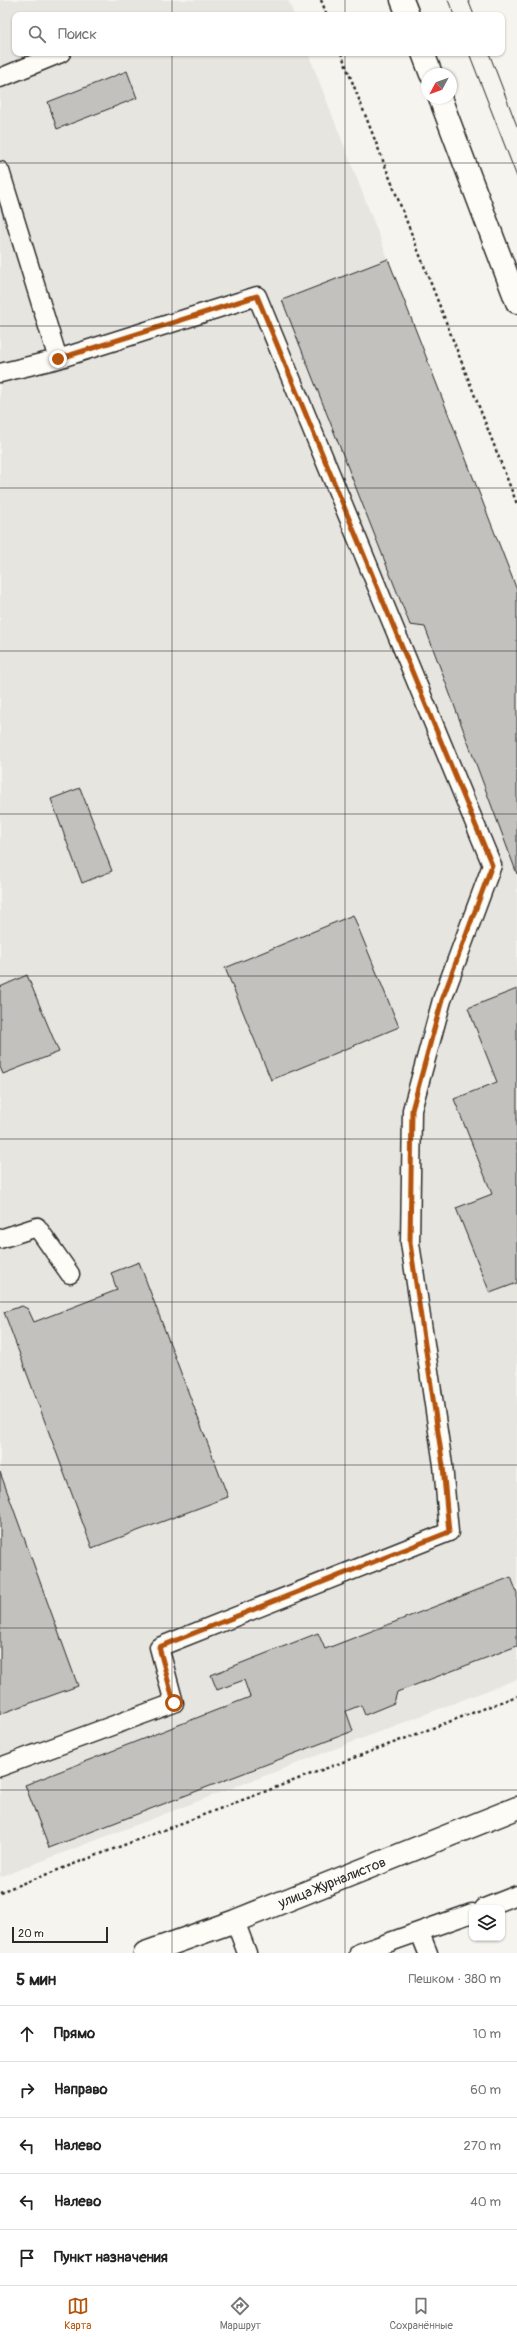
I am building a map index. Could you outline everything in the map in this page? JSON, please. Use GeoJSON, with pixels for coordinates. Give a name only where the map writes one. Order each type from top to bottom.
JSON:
{"type":"FeatureCollection","features":[{"type":"Feature","properties":{"kind":"street"},"geometry":{"type":"LineString","coordinates":[[402,0],[407,12]]}},
{"type":"Feature","properties":{"kind":"street"},"geometry":{"type":"LineString","coordinates":[[424,56],[429,68]]}},
{"type":"Feature","properties":{"kind":"street"},"geometry":{"type":"LineString","coordinates":[[442,104],[517,302]]}},
{"type":"Feature","properties":{"kind":"street","name":"улица Журналистов"},"geometry":{"type":"LineString","coordinates":[[145,1953],[235,1921],[517,1808]]}},
{"type":"Feature","properties":{"kind":"lane"},"geometry":{"type":"LineString","coordinates":[[0,78],[54,56]]}},
{"type":"Feature","properties":{"kind":"lane"},"geometry":{"type":"LineString","coordinates":[[0,171],[58,359]]}},
{"type":"Feature","properties":{"kind":"lane"},"geometry":{"type":"LineString","coordinates":[[0,373],[58,359],[257,296],[492,865],[442,1000],[412,1110],[410,1243],[443,1466],[449,1532],[159,1647],[174,1703],[0,1767]]}},
{"type":"Feature","properties":{"kind":"lane"},"geometry":{"type":"LineString","coordinates":[[0,1239],[37,1226],[70,1274]]}},
{"type":"Feature","properties":{"kind":"lane"},"geometry":{"type":"LineString","coordinates":[[492,1905],[517,1895]]}},
{"type":"Feature","properties":{"kind":"lane"},"geometry":{"type":"LineString","coordinates":[[359,1953],[420,1933],[469,1914]]}},
{"type":"Feature","properties":{"kind":"lane"},"geometry":{"type":"LineString","coordinates":[[235,1921],[247,1953]]}},
{"type":"Feature","properties":{"kind":"lane"},"geometry":{"type":"LineString","coordinates":[[420,1933],[428,1953]]}},
{"type":"Feature","properties":{"kind":"path"},"geometry":{"type":"LineString","coordinates":[[321,0],[326,12]]}},
{"type":"Feature","properties":{"kind":"path"},"geometry":{"type":"LineString","coordinates":[[342,56],[517,504]]}},
{"type":"Feature","properties":{"kind":"path"},"geometry":{"type":"LineString","coordinates":[[0,1892],[517,1696]]}},
{"type":"Feature","properties":{"kind":"shaded area"},"geometry":{"type":"Polygon","coordinates":[[[0,0],[288,0],[293,12],[12,12],[12,56],[309,56],[517,590],[517,1679],[0,1877],[0,0]]]}},
{"type":"Feature","properties":{"kind":"building"},"geometry":{"type":"Polygon","coordinates":[[[127,71],[137,98],[57,129],[48,102],[127,71]]]}},
{"type":"Feature","properties":{"kind":"building"},"geometry":{"type":"Polygon","coordinates":[[[388,259],[517,590],[517,874],[425,627],[410,625],[282,300],[388,259]]]}},
{"type":"Feature","properties":{"kind":"building"},"geometry":{"type":"Polygon","coordinates":[[[80,788],[112,871],[82,883],[51,799],[80,788]]]}},
{"type":"Feature","properties":{"kind":"building"},"geometry":{"type":"Polygon","coordinates":[[[353,915],[399,1027],[271,1080],[225,968],[353,915]]]}},
{"type":"Feature","properties":{"kind":"building"},"geometry":{"type":"Polygon","coordinates":[[[27,975],[59,1052],[3,1074],[0,1067],[0,987],[27,975]]]}},
{"type":"Feature","properties":{"kind":"building"},"geometry":{"type":"Polygon","coordinates":[[[517,989],[517,1283],[490,1293],[456,1208],[492,1194],[454,1099],[497,1082],[468,1008],[517,989]]]}},
{"type":"Feature","properties":{"kind":"building"},"geometry":{"type":"Polygon","coordinates":[[[139,1262],[228,1497],[92,1548],[4,1312],[22,1306],[28,1309],[34,1322],[117,1290],[111,1273],[139,1262]]]}},
{"type":"Feature","properties":{"kind":"building"},"geometry":{"type":"Polygon","coordinates":[[[0,1472],[78,1686],[0,1714],[0,1472]]]}},
{"type":"Feature","properties":{"kind":"building"},"geometry":{"type":"Polygon","coordinates":[[[511,1577],[517,1593],[517,1646],[397,1692],[394,1703],[365,1715],[361,1705],[346,1711],[353,1731],[49,1848],[25,1785],[250,1697],[244,1680],[217,1690],[211,1675],[318,1633],[325,1649],[511,1577]]]}},
{"type":"Feature","properties":{"kind":"tram line"},"geometry":{"type":"LineString","coordinates":[[448,0],[453,12]]}},
{"type":"Feature","properties":{"kind":"tram line"},"geometry":{"type":"LineString","coordinates":[[468,0],[473,12]]}},
{"type":"Feature","properties":{"kind":"tram line"},"geometry":{"type":"LineString","coordinates":[[470,56],[517,177]]}},
{"type":"Feature","properties":{"kind":"tram line"},"geometry":{"type":"LineString","coordinates":[[490,56],[517,126]]}},
{"type":"Feature","properties":{"kind":"route"},"geometry":{"type":"LineString","coordinates":[[58,359],[257,296],[492,865],[442,1000],[412,1110],[410,1243],[443,1466],[449,1532],[159,1647],[174,1703]]}}]}
